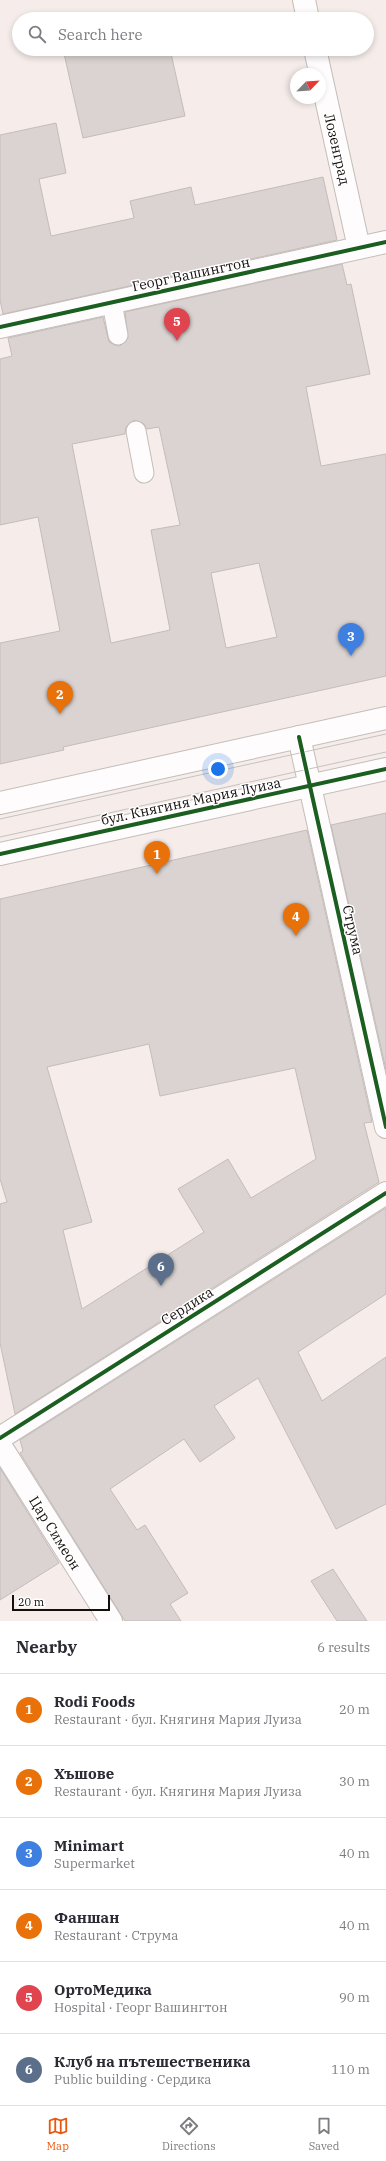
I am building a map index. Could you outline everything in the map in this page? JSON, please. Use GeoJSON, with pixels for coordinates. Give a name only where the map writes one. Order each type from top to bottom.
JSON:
{"type":"FeatureCollection","features":[{"type":"Feature","properties":{"kind":"street"},"geometry":{"type":"LineString","coordinates":[[304,0],[307,12]]}},
{"type":"Feature","properties":{"kind":"street","name":"Лозенград"},"geometry":{"type":"LineString","coordinates":[[317,56],[359,248]]}},
{"type":"Feature","properties":{"kind":"street","name":"Георг Вашингтон"},"geometry":{"type":"LineString","coordinates":[[0,327],[386,242]]}},
{"type":"Feature","properties":{"kind":"street"},"geometry":{"type":"LineString","coordinates":[[0,803],[386,718]]}},
{"type":"Feature","properties":{"kind":"street","name":"Струма"},"geometry":{"type":"LineString","coordinates":[[299,737],[386,1127]]}},
{"type":"Feature","properties":{"kind":"street","name":"бул. Княгиня Мария Луиза"},"geometry":{"type":"LineString","coordinates":[[0,854],[386,769]]}},
{"type":"Feature","properties":{"kind":"street","name":"Сердика"},"geometry":{"type":"LineString","coordinates":[[0,1438],[386,1193]]}},
{"type":"Feature","properties":{"kind":"street","name":"Цар Симеон"},"geometry":{"type":"LineString","coordinates":[[0,1445],[111,1621]]}},
{"type":"Feature","properties":{"kind":"lane"},"geometry":{"type":"LineString","coordinates":[[112,303],[118,335]]}},
{"type":"Feature","properties":{"kind":"lane"},"geometry":{"type":"LineString","coordinates":[[136,431],[144,473]]}},
{"type":"Feature","properties":{"kind":"building"},"geometry":{"type":"Polygon","coordinates":[[[65,56],[172,56],[185,116],[83,138],[65,56]]]}},
{"type":"Feature","properties":{"kind":"building"},"geometry":{"type":"Polygon","coordinates":[[[56,123],[66,173],[39,179],[51,236],[134,218],[130,201],[191,187],[195,205],[323,177],[337,240],[3,314],[0,300],[0,135],[56,123]]]}},
{"type":"Feature","properties":{"kind":"building"},"geometry":{"type":"Polygon","coordinates":[[[342,264],[347,285],[351,284],[370,374],[306,387],[321,466],[386,454],[386,676],[63,747],[64,750],[0,764],[0,643],[60,631],[38,517],[0,525],[0,359],[12,356],[8,338],[103,317],[109,342],[120,346],[128,338],[125,312],[342,264]],[[134,420],[126,427],[125,434],[72,444],[111,643],[170,630],[151,530],[180,525],[159,427],[147,429],[144,424],[134,420]],[[259,563],[211,573],[226,648],[277,637],[259,563]]]}},
{"type":"Feature","properties":{"kind":"building"},"geometry":{"type":"Polygon","coordinates":[[[386,813],[386,1070],[331,825],[386,813]]]}},
{"type":"Feature","properties":{"kind":"building"},"geometry":{"type":"Polygon","coordinates":[[[307,830],[372,1122],[364,1123],[379,1182],[15,1414],[0,1343],[0,1204],[7,1202],[0,1179],[0,899],[307,830]],[[149,1044],[47,1067],[92,1222],[63,1230],[82,1309],[204,1232],[178,1189],[228,1159],[251,1198],[316,1159],[295,1068],[160,1096],[149,1044]]]}},
{"type":"Feature","properties":{"kind":"building"},"geometry":{"type":"Polygon","coordinates":[[[386,1208],[386,1294],[298,1352],[322,1401],[386,1357],[386,1504],[336,1529],[258,1378],[214,1406],[235,1438],[200,1462],[184,1439],[110,1489],[137,1530],[145,1525],[188,1593],[170,1604],[181,1621],[125,1621],[20,1453],[23,1451],[20,1440],[386,1208]]]}},
{"type":"Feature","properties":{"kind":"building"},"geometry":{"type":"Polygon","coordinates":[[[0,1468],[59,1563],[0,1600],[0,1468]]]}},
{"type":"Feature","properties":{"kind":"building"},"geometry":{"type":"Polygon","coordinates":[[[333,1569],[367,1621],[337,1621],[311,1581],[333,1569]]]}},
{"type":"Feature","properties":{"kind":"tram line"},"geometry":{"type":"LineString","coordinates":[[0,819],[386,734]]}},
{"type":"Feature","properties":{"kind":"tram line"},"geometry":{"type":"LineString","coordinates":[[0,837],[386,752]]}},
{"type":"Feature","properties":{"kind":"cycle path"},"geometry":{"type":"LineString","coordinates":[[0,327],[386,242]]}},
{"type":"Feature","properties":{"kind":"cycle path"},"geometry":{"type":"LineString","coordinates":[[299,737],[386,1127]]}},
{"type":"Feature","properties":{"kind":"cycle path"},"geometry":{"type":"LineString","coordinates":[[0,854],[386,769]]}},
{"type":"Feature","properties":{"kind":"cycle path"},"geometry":{"type":"LineString","coordinates":[[0,1438],[386,1193]]}},
{"type":"Feature","properties":{"kind":"place","name":"ОртоМедика"},"geometry":{"type":"Point","coordinates":[177,341]}},
{"type":"Feature","properties":{"kind":"place","name":"Minimart"},"geometry":{"type":"Point","coordinates":[351,656]}},
{"type":"Feature","properties":{"kind":"place","name":"Хъшове"},"geometry":{"type":"Point","coordinates":[60,714]}},
{"type":"Feature","properties":{"kind":"place","name":"Rodi Foods"},"geometry":{"type":"Point","coordinates":[157,874]}},
{"type":"Feature","properties":{"kind":"place","name":"Фаншан"},"geometry":{"type":"Point","coordinates":[296,936]}},
{"type":"Feature","properties":{"kind":"place","name":"Клуб на пътешественика"},"geometry":{"type":"Point","coordinates":[161,1286]}}]}
